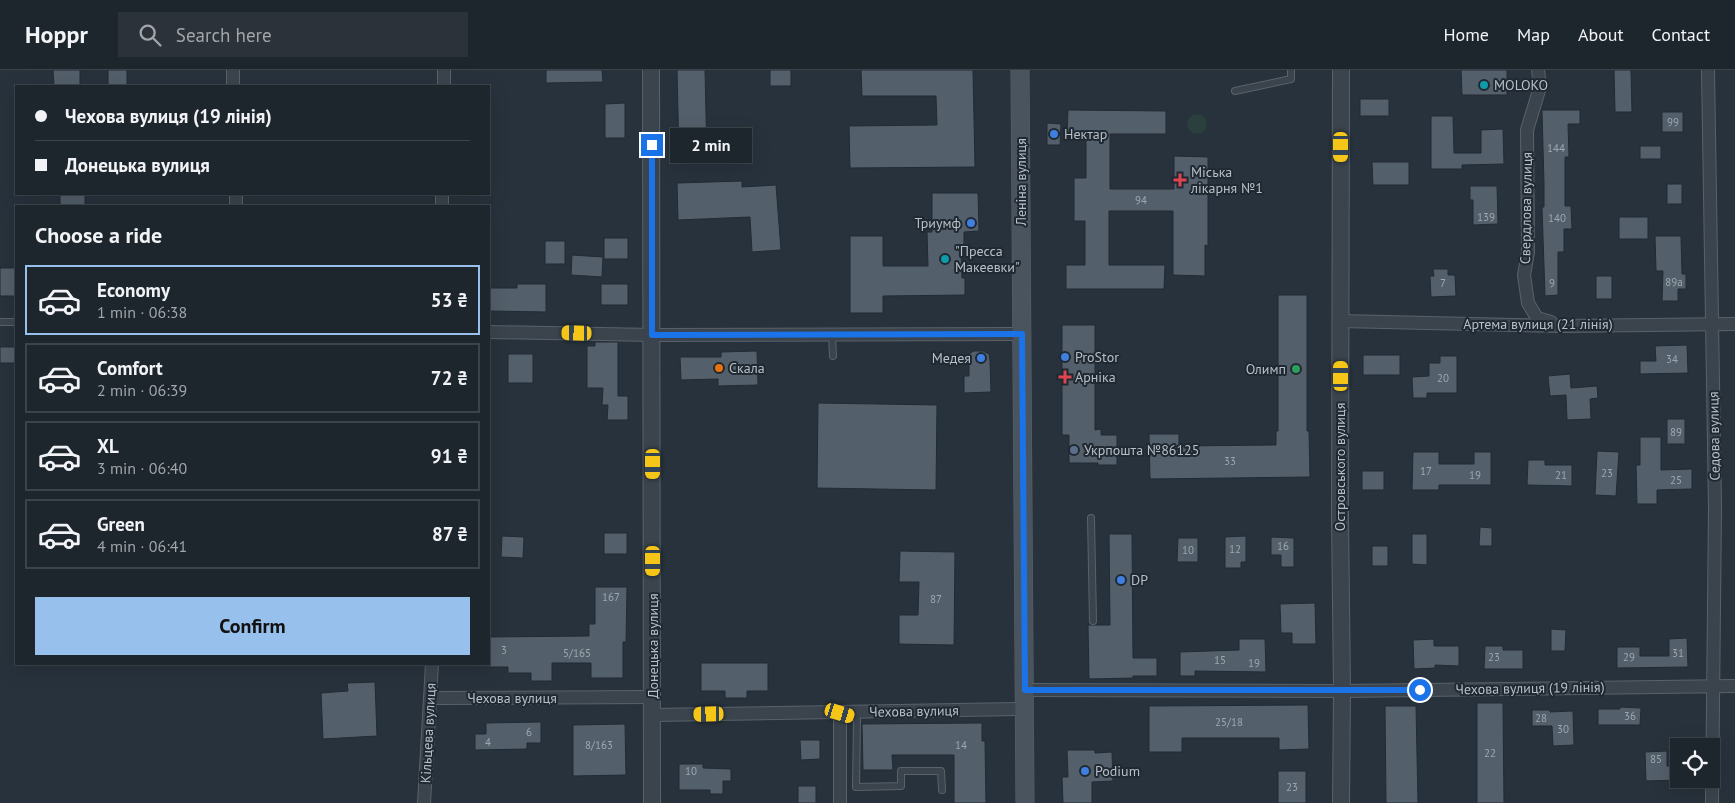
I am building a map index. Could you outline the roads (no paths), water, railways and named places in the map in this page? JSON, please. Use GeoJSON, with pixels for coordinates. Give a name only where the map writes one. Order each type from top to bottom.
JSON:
{"type":"FeatureCollection","features":[{"type":"Feature","properties":{"kind":"main road","name":"Леніна вулиця"},"geometry":{"type":"LineString","coordinates":[[1020,70],[1025,803]]}},
{"type":"Feature","properties":{"kind":"street"},"geometry":{"type":"LineString","coordinates":[[233,70],[234,85]]}},
{"type":"Feature","properties":{"kind":"street"},"geometry":{"type":"LineString","coordinates":[[444,70],[444,85]]}},
{"type":"Feature","properties":{"kind":"street","name":"Донецька вулиця"},"geometry":{"type":"LineString","coordinates":[[651,70],[652,803]]}},
{"type":"Feature","properties":{"kind":"street","name":"Островського вулиця"},"geometry":{"type":"LineString","coordinates":[[1341,803],[1342,70]]}},
{"type":"Feature","properties":{"kind":"street","name":"Свердлова вулиця"},"geometry":{"type":"LineString","coordinates":[[1538,70],[1540,87],[1527,130],[1528,252],[1524,275],[1528,303],[1537,318],[1562,326]]}},
{"type":"Feature","properties":{"kind":"street","name":"Седова вулиця"},"geometry":{"type":"LineString","coordinates":[[1708,70],[1715,507],[1712,803]]}},
{"type":"Feature","properties":{"kind":"street","name":"Артема вулиця (21 лiнiя)"},"geometry":{"type":"LineString","coordinates":[[1341,321],[1562,326],[1735,324]]}},
{"type":"Feature","properties":{"kind":"street"},"geometry":{"type":"LineString","coordinates":[[490,332],[652,335],[1022,334]]}},
{"type":"Feature","properties":{"kind":"street","name":"Кільцева вулиця"},"geometry":{"type":"LineString","coordinates":[[424,803],[432,665]]}},
{"type":"Feature","properties":{"kind":"street","name":"Чехова вулиця (19 лiнiя)"},"geometry":{"type":"LineString","coordinates":[[1025,690],[1342,690],[1735,686]]}},
{"type":"Feature","properties":{"kind":"street","name":"Чехова вулиця"},"geometry":{"type":"LineString","coordinates":[[430,698],[653,697]]}},
{"type":"Feature","properties":{"kind":"street","name":"Чехова вулиця"},"geometry":{"type":"LineString","coordinates":[[653,715],[1025,709]]}},
{"type":"Feature","properties":{"kind":"street"},"geometry":{"type":"LineString","coordinates":[[840,713],[840,803]]}},
{"type":"Feature","properties":{"kind":"lane"},"geometry":{"type":"LineString","coordinates":[[1235,91],[1291,79],[1291,70]]}},
{"type":"Feature","properties":{"kind":"lane"},"geometry":{"type":"LineString","coordinates":[[0,322],[15,322]]}},
{"type":"Feature","properties":{"kind":"lane"},"geometry":{"type":"LineString","coordinates":[[832,335],[833,356]]}},
{"type":"Feature","properties":{"kind":"lane"},"geometry":{"type":"LineString","coordinates":[[1090,518],[1093,621]]}},
{"type":"Feature","properties":{"kind":"lane"},"geometry":{"type":"LineString","coordinates":[[840,713],[857,718],[856,787],[901,786],[901,771],[942,771],[942,790]]}},
{"type":"Feature","properties":{"kind":"place","name":"MOLOKO"},"geometry":{"type":"Point","coordinates":[1484,85]}},
{"type":"Feature","properties":{"kind":"place","name":"Нектар"},"geometry":{"type":"Point","coordinates":[1054,134]}},
{"type":"Feature","properties":{"kind":"place","name":"Міська лікарня №1"},"geometry":{"type":"Point","coordinates":[1180,180]}},
{"type":"Feature","properties":{"kind":"place","name":"Триумф"},"geometry":{"type":"Point","coordinates":[971,223]}},
{"type":"Feature","properties":{"kind":"place","name":"\"Пресса Макеевки\""},"geometry":{"type":"Point","coordinates":[945,259]}},
{"type":"Feature","properties":{"kind":"place","name":"ProStor"},"geometry":{"type":"Point","coordinates":[1065,357]}},
{"type":"Feature","properties":{"kind":"place","name":"Медея"},"geometry":{"type":"Point","coordinates":[981,358]}},
{"type":"Feature","properties":{"kind":"place","name":"Скала"},"geometry":{"type":"Point","coordinates":[719,368]}},
{"type":"Feature","properties":{"kind":"place","name":"Олимп"},"geometry":{"type":"Point","coordinates":[1296,369]}},
{"type":"Feature","properties":{"kind":"place","name":"Арніка"},"geometry":{"type":"Point","coordinates":[1065,377]}},
{"type":"Feature","properties":{"kind":"place","name":"Укрпошта №86125"},"geometry":{"type":"Point","coordinates":[1074,450]}},
{"type":"Feature","properties":{"kind":"place","name":"DP"},"geometry":{"type":"Point","coordinates":[1121,580]}},
{"type":"Feature","properties":{"kind":"place","name":"Podium"},"geometry":{"type":"Point","coordinates":[1085,771]}}]}
